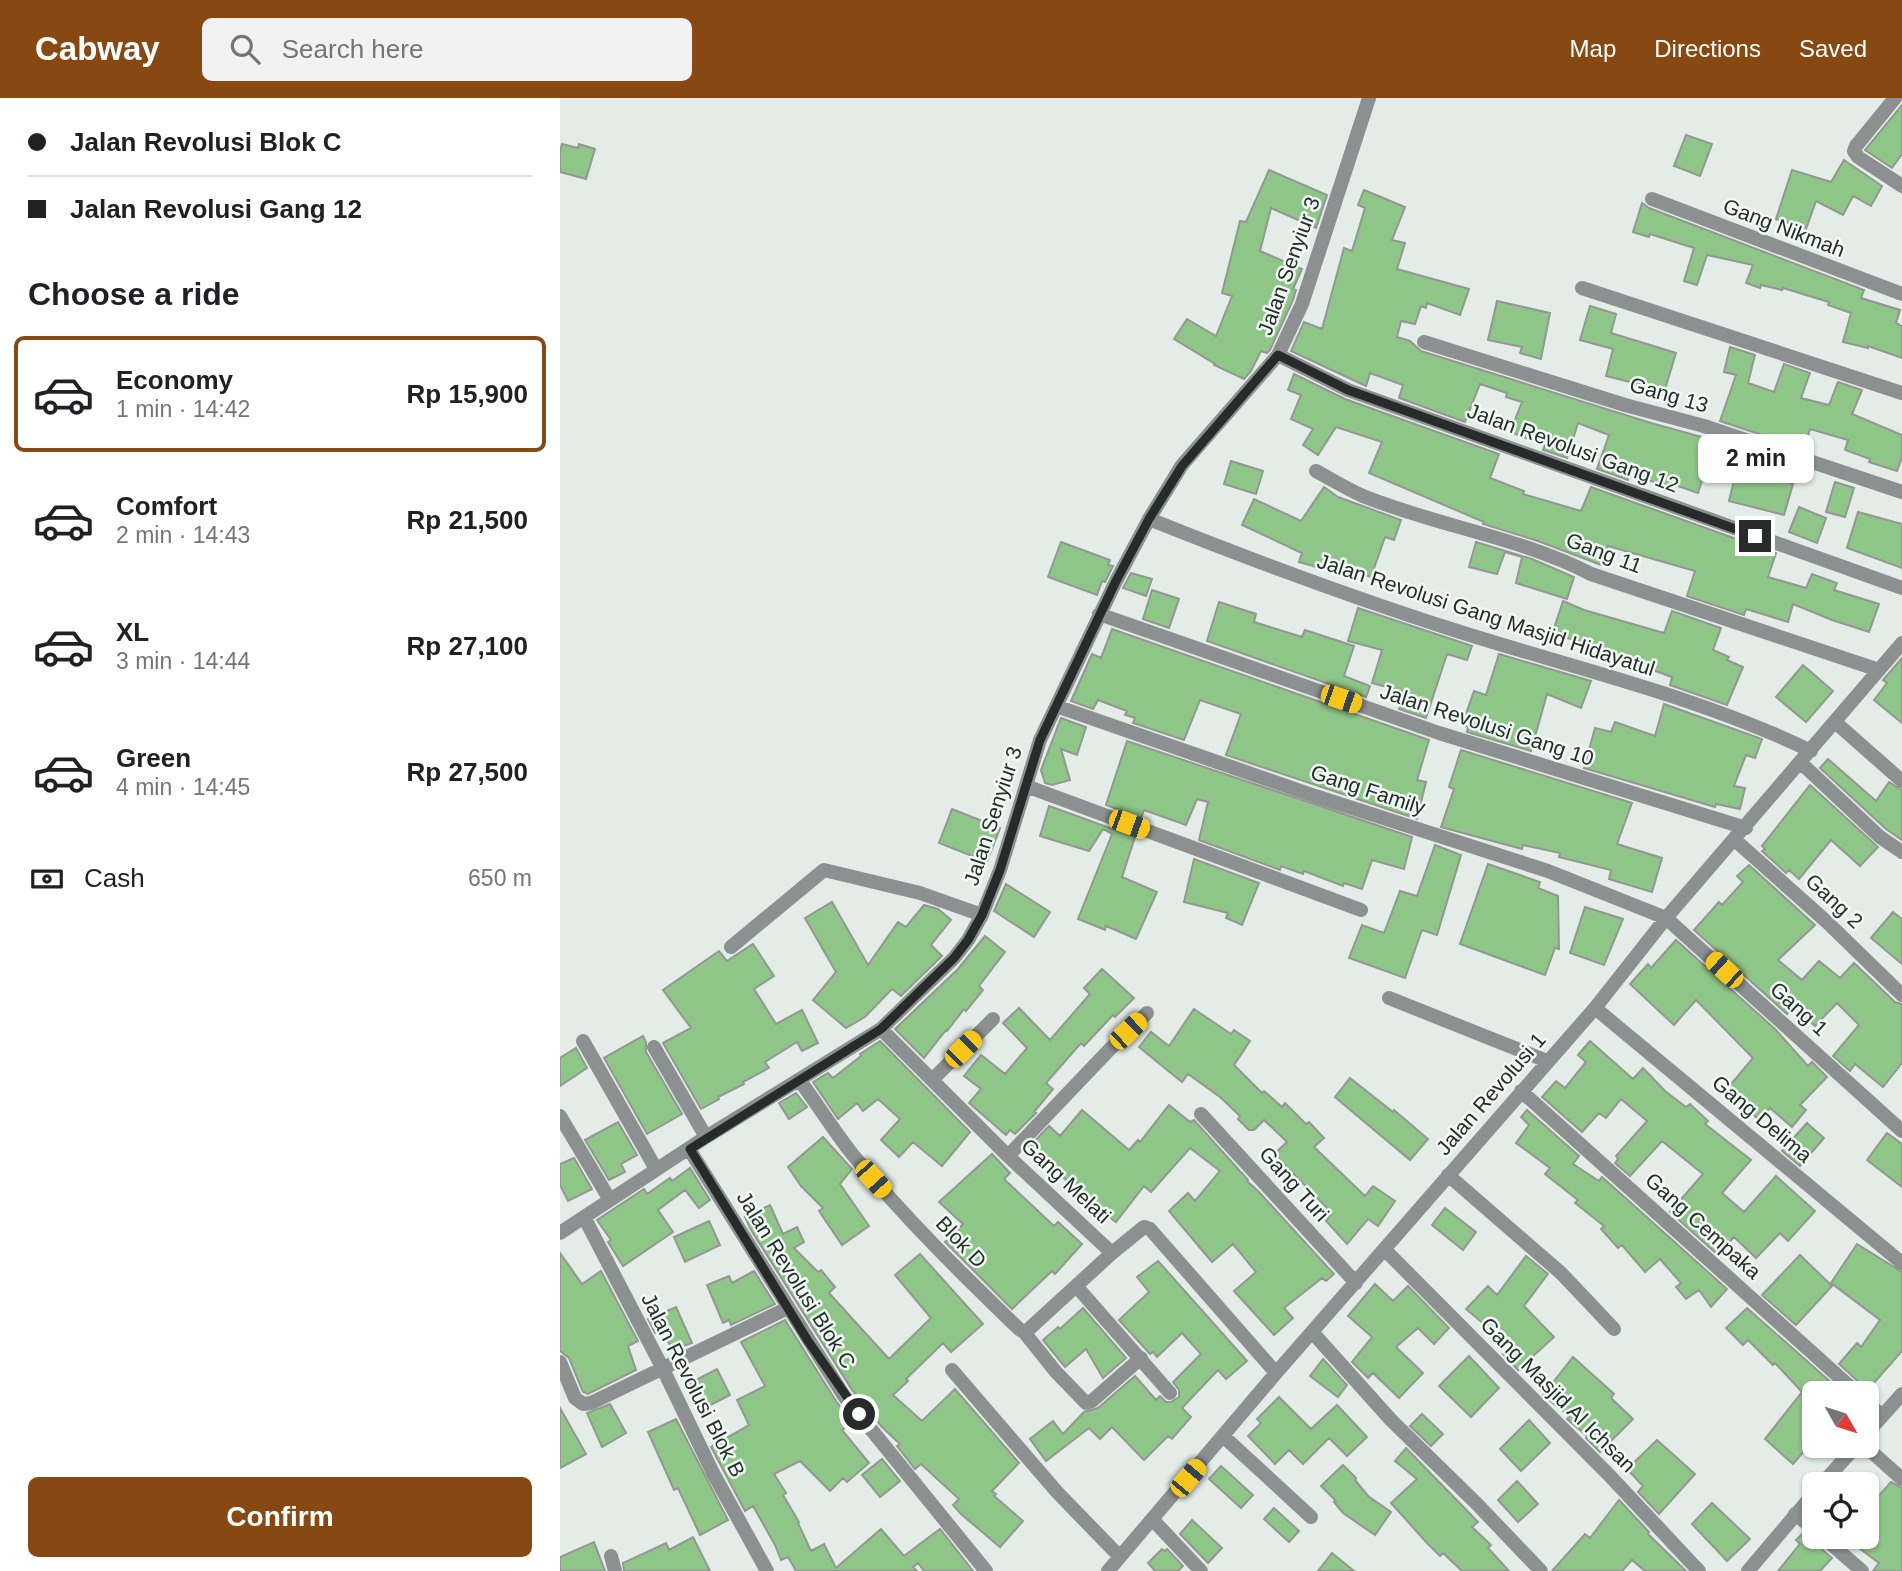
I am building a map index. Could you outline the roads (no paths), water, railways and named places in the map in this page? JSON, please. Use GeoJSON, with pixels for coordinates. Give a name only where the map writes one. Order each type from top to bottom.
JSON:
{"type":"FeatureCollection","features":[{"type":"Feature","properties":{"kind":"street","name":"Jalan Senyiur 3"},"geometry":{"type":"LineString","coordinates":[[560,1233],[706,1137],[881,1029],[954,958],[968,940],[982,915],[1000,870],[1040,740],[1099,614],[1149,519],[1182,466],[1278,355],[1302,304],[1368,98]]}},
{"type":"Feature","properties":{"kind":"street"},"geometry":{"type":"LineString","coordinates":[[1895,98],[1854,151],[1858,157],[1902,186]]}},
{"type":"Feature","properties":{"kind":"street","name":"Gang Nikmah"},"geometry":{"type":"LineString","coordinates":[[1652,199],[1902,294]]}},
{"type":"Feature","properties":{"kind":"street"},"geometry":{"type":"LineString","coordinates":[[1582,288],[1902,394]]}},
{"type":"Feature","properties":{"kind":"street","name":"Gang 13"},"geometry":{"type":"LineString","coordinates":[[1424,342],[1625,405],[1704,426],[1902,492]]}},
{"type":"Feature","properties":{"kind":"street","name":"Jalan Revolusi Gang 12"},"geometry":{"type":"LineString","coordinates":[[1278,355],[1348,390],[1902,588]]}},
{"type":"Feature","properties":{"kind":"street","name":"Gang 11"},"geometry":{"type":"LineString","coordinates":[[1315,471],[1361,495],[1559,557],[1591,574],[1879,670]]}},
{"type":"Feature","properties":{"kind":"street","name":"Jalan Revolusi Gang Masjid Hidayatul"},"geometry":{"type":"LineString","coordinates":[[1149,519],[1261,564],[1768,730],[1806,757],[1880,837],[1902,852]]}},
{"type":"Feature","properties":{"kind":"street","name":"Jalan Revolusi Gang 10"},"geometry":{"type":"LineString","coordinates":[[1099,614],[1439,733],[1746,828]]}},
{"type":"Feature","properties":{"kind":"street","name":"Jalan Revolusi 1"},"geometry":{"type":"LineString","coordinates":[[1108,1571],[1276,1373],[1595,1008],[1666,918],[1902,643]]}},
{"type":"Feature","properties":{"kind":"street","name":"Gang Family"},"geometry":{"type":"LineString","coordinates":[[1056,706],[1315,796],[1548,871],[1666,918]]}},
{"type":"Feature","properties":{"kind":"street"},"geometry":{"type":"LineString","coordinates":[[1835,722],[1902,781]]}},
{"type":"Feature","properties":{"kind":"street"},"geometry":{"type":"LineString","coordinates":[[1026,786],[1361,910]]}},
{"type":"Feature","properties":{"kind":"street","name":"Gang 2"},"geometry":{"type":"LineString","coordinates":[[1735,840],[1828,923],[1902,995]]}},
{"type":"Feature","properties":{"kind":"street"},"geometry":{"type":"LineString","coordinates":[[732,947],[824,870],[920,893],[982,915]]}},
{"type":"Feature","properties":{"kind":"street","name":"Gang 1"},"geometry":{"type":"LineString","coordinates":[[1666,918],[1902,1131]]}},
{"type":"Feature","properties":{"kind":"street"},"geometry":{"type":"LineString","coordinates":[[1389,998],[1547,1061]]}},
{"type":"Feature","properties":{"kind":"street","name":"Gang Delima"},"geometry":{"type":"LineString","coordinates":[[1595,1008],[1902,1263]]}},
{"type":"Feature","properties":{"kind":"street"},"geometry":{"type":"LineString","coordinates":[[1008,1156],[1147,1013]]}},
{"type":"Feature","properties":{"kind":"street"},"geometry":{"type":"LineString","coordinates":[[933,1080],[993,1019]]}},
{"type":"Feature","properties":{"kind":"street","name":"Gang Melati"},"geometry":{"type":"LineString","coordinates":[[881,1029],[1008,1156],[1112,1253],[1138,1230],[1144,1227],[1150,1229],[1276,1373]]}},
{"type":"Feature","properties":{"kind":"street"},"geometry":{"type":"LineString","coordinates":[[583,1041],[656,1169]]}},
{"type":"Feature","properties":{"kind":"street"},"geometry":{"type":"LineString","coordinates":[[654,1047],[706,1137]]}},
{"type":"Feature","properties":{"kind":"street","name":"Blok D"},"geometry":{"type":"LineString","coordinates":[[800,1081],[850,1152],[873,1179],[931,1242],[1024,1332],[1056,1372],[1086,1403],[1092,1401],[1141,1358]]}},
{"type":"Feature","properties":{"kind":"street","name":"Gang Cempaka"},"geometry":{"type":"LineString","coordinates":[[1521,1091],[1844,1381]]}},
{"type":"Feature","properties":{"kind":"street","name":"Gang Turi"},"geometry":{"type":"LineString","coordinates":[[1201,1114],[1356,1283]]}},
{"type":"Feature","properties":{"kind":"street"},"geometry":{"type":"LineString","coordinates":[[560,1116],[611,1200]]}},
{"type":"Feature","properties":{"kind":"street","name":"Jalan Revolusi Blok C"},"geometry":{"type":"LineString","coordinates":[[690,1149],[845,1396],[986,1571]]}},
{"type":"Feature","properties":{"kind":"street"},"geometry":{"type":"LineString","coordinates":[[1448,1175],[1561,1273],[1614,1329]]}},
{"type":"Feature","properties":{"kind":"street","name":"Jalan Revolusi Blok B"},"geometry":{"type":"LineString","coordinates":[[584,1217],[662,1367],[713,1473],[766,1571]]}},
{"type":"Feature","properties":{"kind":"street","name":"Gang Masjid Al Ichsan"},"geometry":{"type":"LineString","coordinates":[[1385,1250],[1609,1475],[1699,1571]]}},
{"type":"Feature","properties":{"kind":"street"},"geometry":{"type":"LineString","coordinates":[[1024,1332],[1112,1253]]}},
{"type":"Feature","properties":{"kind":"street"},"geometry":{"type":"LineString","coordinates":[[1077,1287],[1170,1392]]}},
{"type":"Feature","properties":{"kind":"street"},"geometry":{"type":"LineString","coordinates":[[560,1362],[575,1398],[586,1404],[788,1308]]}},
{"type":"Feature","properties":{"kind":"street"},"geometry":{"type":"LineString","coordinates":[[1313,1333],[1391,1420],[1541,1571]]}},
{"type":"Feature","properties":{"kind":"street"},"geometry":{"type":"LineString","coordinates":[[952,1370],[1057,1492],[1120,1557]]}},
{"type":"Feature","properties":{"kind":"street"},"geometry":{"type":"LineString","coordinates":[[1880,1418],[1902,1394]]}},
{"type":"Feature","properties":{"kind":"street"},"geometry":{"type":"LineString","coordinates":[[1223,1436],[1311,1517]]}},
{"type":"Feature","properties":{"kind":"street"},"geometry":{"type":"LineString","coordinates":[[1833,1472],[1845,1458]]}},
{"type":"Feature","properties":{"kind":"street"},"geometry":{"type":"LineString","coordinates":[[1878,1458],[1902,1479]]}},
{"type":"Feature","properties":{"kind":"street"},"geometry":{"type":"LineString","coordinates":[[1748,1571],[1802,1506]]}},
{"type":"Feature","properties":{"kind":"street"},"geometry":{"type":"LineString","coordinates":[[1795,1514],[1802,1520]]}},
{"type":"Feature","properties":{"kind":"street"},"geometry":{"type":"LineString","coordinates":[[1153,1520],[1201,1571]]}},
{"type":"Feature","properties":{"kind":"street"},"geometry":{"type":"LineString","coordinates":[[1837,1549],[1862,1571]]}},
{"type":"Feature","properties":{"kind":"street"},"geometry":{"type":"LineString","coordinates":[[611,1556],[615,1571]]}}]}
